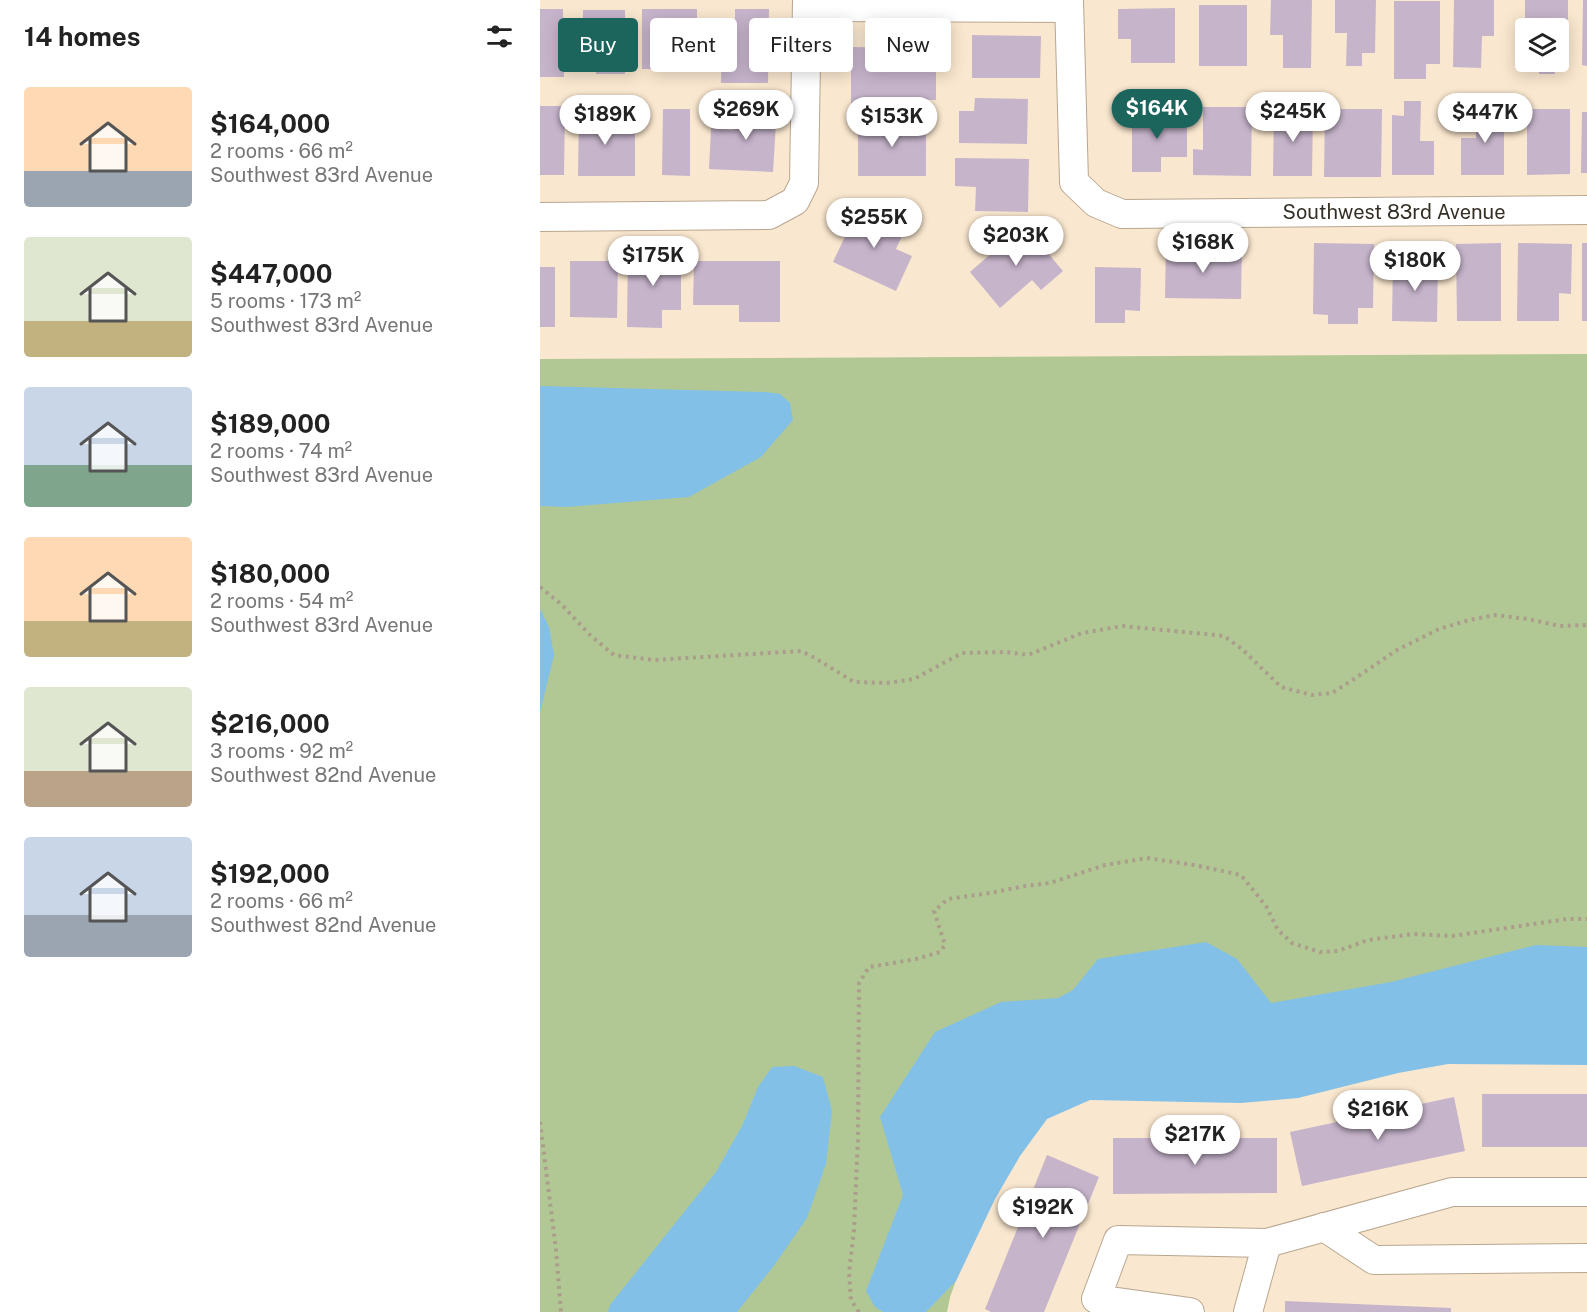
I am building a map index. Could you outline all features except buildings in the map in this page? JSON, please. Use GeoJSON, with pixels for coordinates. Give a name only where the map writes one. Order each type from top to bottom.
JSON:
{"type":"FeatureCollection","features":[{"type":"Feature","properties":{"kind":"street"},"geometry":{"type":"LineString","coordinates":[[540,217],[769,215],[795,201],[804,183],[807,4],[1068,4]]}},
{"type":"Feature","properties":{"kind":"street","name":"Southwest 83rd Avenue"},"geometry":{"type":"LineString","coordinates":[[1068,4],[1074,182],[1096,203],[1122,214],[1587,210]]}},
{"type":"Feature","properties":{"kind":"street"},"geometry":{"type":"LineString","coordinates":[[1190,1312],[1096,1299],[1118,1240],[1267,1243],[1452,1192],[1587,1192]]}},
{"type":"Feature","properties":{"kind":"street"},"geometry":{"type":"LineString","coordinates":[[1324,1227],[1374,1260],[1587,1258]]}},
{"type":"Feature","properties":{"kind":"street"},"geometry":{"type":"LineString","coordinates":[[1248,1312],[1267,1243]]}},
{"type":"Feature","properties":{"kind":"path"},"geometry":{"type":"LineString","coordinates":[[540,586],[614,655],[654,660],[801,651],[854,682],[887,683],[914,679],[962,653],[1006,652],[1028,655],[1082,633],[1123,626],[1224,636],[1242,649],[1281,687],[1312,695],[1332,693],[1397,650],[1439,629],[1468,620],[1495,615],[1560,626],[1587,625]]}},
{"type":"Feature","properties":{"kind":"path"},"geometry":{"type":"LineString","coordinates":[[859,1312],[851,1300],[849,1273],[854,1230],[858,1137],[859,983],[869,967],[916,959],[939,952],[945,945],[934,911],[948,898],[990,894],[1050,883],[1105,865],[1147,858],[1241,875],[1266,906],[1278,930],[1292,943],[1320,952],[1338,951],[1368,940],[1413,934],[1452,936],[1567,919],[1587,919]]}},
{"type":"Feature","properties":{"kind":"path"},"geometry":{"type":"LineString","coordinates":[[540,1122],[556,1250],[561,1312]]}},
{"type":"Feature","properties":{"kind":"green space"},"geometry":{"type":"Polygon","coordinates":[[[1587,354],[1587,1013],[995,1079],[1010,1132],[950,1297],[947,1312],[540,1312],[540,359],[1587,354]]]}},
{"type":"Feature","properties":{"kind":"water"},"geometry":{"type":"Polygon","coordinates":[[[540,386],[766,392],[780,394],[790,403],[793,420],[761,457],[689,497],[566,507],[540,506],[540,386]]]}},
{"type":"Feature","properties":{"kind":"water"},"geometry":{"type":"Polygon","coordinates":[[[540,609],[549,627],[554,655],[540,712],[540,609]]]}},
{"type":"Feature","properties":{"kind":"water"},"geometry":{"type":"Polygon","coordinates":[[[1206,942],[1237,959],[1271,1003],[1391,982],[1536,945],[1587,947],[1587,1065],[1448,1064],[1398,1073],[1298,1098],[1241,1103],[1090,1100],[1047,1119],[1020,1156],[995,1199],[956,1281],[926,1312],[883,1312],[875,1307],[866,1291],[903,1195],[880,1117],[935,1032],[1001,1002],[1058,998],[1073,990],[1098,959],[1206,942]]]}},
{"type":"Feature","properties":{"kind":"water"},"geometry":{"type":"Polygon","coordinates":[[[794,1066],[823,1077],[832,1111],[826,1164],[807,1218],[773,1267],[737,1312],[608,1312],[610,1305],[716,1172],[743,1124],[758,1087],[772,1067],[794,1066]]]}}]}
